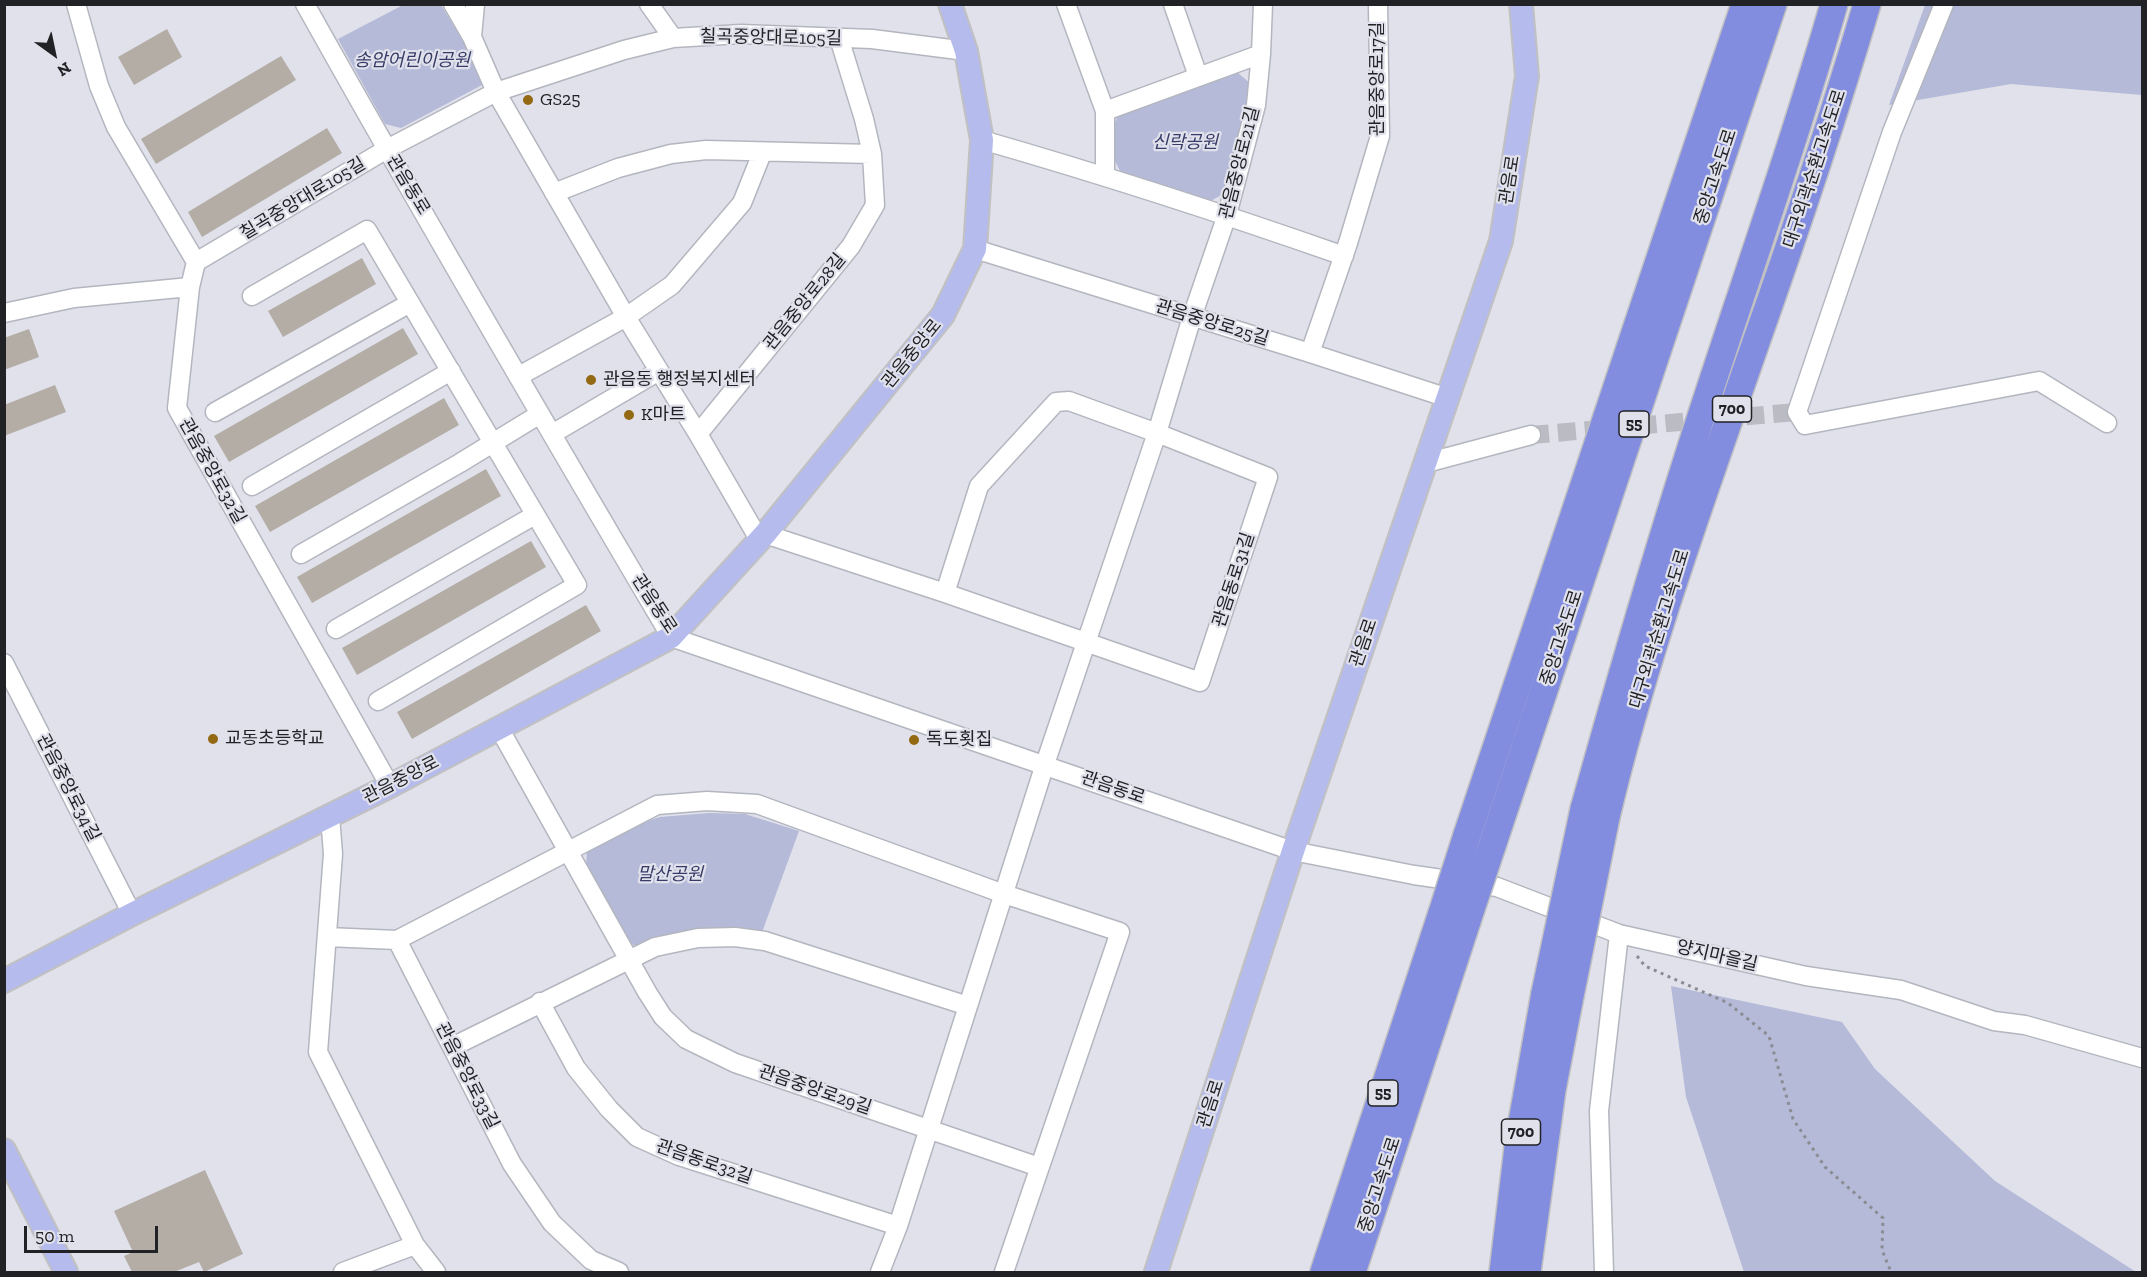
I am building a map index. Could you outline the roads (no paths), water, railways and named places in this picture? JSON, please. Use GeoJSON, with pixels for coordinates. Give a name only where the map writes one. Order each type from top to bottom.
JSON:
{"type":"FeatureCollection","features":[{"type":"Feature","properties":{"kind":"highway","name":"중앙고속도로"},"geometry":{"type":"LineString","coordinates":[[1352,1272],[1455,917],[1467,835],[1745,4]]}},
{"type":"Feature","properties":{"kind":"highway","name":"중앙고속도로"},"geometry":{"type":"LineString","coordinates":[[1324,1272],[1455,917],[1493,843],[1773,4]]}},
{"type":"Feature","properties":{"kind":"highway","name":"대구외곽순환고속도로"},"geometry":{"type":"LineString","coordinates":[[1503,1272],[1519,1139],[1557,997],[1595,813],[1613,704],[1688,457],[1772,206],[1834,4]]}},
{"type":"Feature","properties":{"kind":"highway","name":"대구외곽순환고속도로"},"geometry":{"type":"LineString","coordinates":[[1595,813],[1629,730],[1671,589],[1806,200],[1868,4]]}},
{"type":"Feature","properties":{"kind":"highway","name":"대구외곽순환고속도로"},"geometry":{"type":"LineString","coordinates":[[1527,1272],[1552,1090],[1557,997]]}},
{"type":"Feature","properties":{"kind":"main road","name":"관음중앙로"},"geometry":{"type":"LineString","coordinates":[[4,981],[132,914],[390,786],[671,637],[763,537],[943,315],[975,249],[982,140],[966,51],[950,4]]}},
{"type":"Feature","properties":{"kind":"main road","name":"관음로"},"geometry":{"type":"LineString","coordinates":[[1156,1272],[1293,851],[1500,241],[1527,76],[1521,4]]}},
{"type":"Feature","properties":{"kind":"main road"},"geometry":{"type":"LineString","coordinates":[[4,1150],[66,1272]]}},
{"type":"Feature","properties":{"kind":"street","name":"관음동로"},"geometry":{"type":"LineString","coordinates":[[305,4],[671,637],[1293,851]]}},
{"type":"Feature","properties":{"kind":"street"},"geometry":{"type":"LineString","coordinates":[[453,4],[472,37],[496,92],[626,317],[763,537],[945,593],[1087,642]]}},
{"type":"Feature","properties":{"kind":"street"},"geometry":{"type":"LineString","coordinates":[[472,37],[474,4]]}},
{"type":"Feature","properties":{"kind":"street"},"geometry":{"type":"LineString","coordinates":[[649,4],[674,38]]}},
{"type":"Feature","properties":{"kind":"street"},"geometry":{"type":"LineString","coordinates":[[1066,4],[1105,111],[1105,175]]}},
{"type":"Feature","properties":{"kind":"street"},"geometry":{"type":"LineString","coordinates":[[1173,4],[1198,76]]}},
{"type":"Feature","properties":{"kind":"street","name":"관음중앙로21길"},"geometry":{"type":"LineString","coordinates":[[1192,317],[1227,215],[1256,105],[1263,4]]}},
{"type":"Feature","properties":{"kind":"street","name":"관음중앙로17길"},"geometry":{"type":"LineString","coordinates":[[1310,353],[1344,256],[1380,136],[1378,4]]}},
{"type":"Feature","properties":{"kind":"street"},"geometry":{"type":"LineString","coordinates":[[1944,4],[1892,132],[1797,411],[1805,425],[2039,381],[2108,423]]}},
{"type":"Feature","properties":{"kind":"street"},"geometry":{"type":"LineString","coordinates":[[81,6],[99,86],[116,127],[196,262]]}},
{"type":"Feature","properties":{"kind":"street","name":"칠곡중앙대로105길"},"geometry":{"type":"LineString","coordinates":[[196,262],[387,149],[496,92],[624,51],[674,38],[741,34],[872,39],[966,51]]}},
{"type":"Feature","properties":{"kind":"street","name":"관음중앙로28길"},"geometry":{"type":"LineString","coordinates":[[698,434],[850,246],[875,205],[872,154],[864,119],[839,38]]}},
{"type":"Feature","properties":{"kind":"street"},"geometry":{"type":"LineString","coordinates":[[1105,111],[1261,54]]}},
{"type":"Feature","properties":{"kind":"street"},"geometry":{"type":"LineString","coordinates":[[982,140],[1105,175],[1344,256]]}},
{"type":"Feature","properties":{"kind":"street"},"geometry":{"type":"LineString","coordinates":[[554,193],[618,168],[671,154],[706,150],[872,154]]}},
{"type":"Feature","properties":{"kind":"street"},"geometry":{"type":"LineString","coordinates":[[519,376],[626,317],[672,285],[742,203],[762,153]]}},
{"type":"Feature","properties":{"kind":"street"},"geometry":{"type":"LineString","coordinates":[[252,296],[367,230],[577,585],[378,701]]}},
{"type":"Feature","properties":{"kind":"street","name":"관음중앙로25길"},"geometry":{"type":"LineString","coordinates":[[975,249],[1448,398]]}},
{"type":"Feature","properties":{"kind":"street","name":"관음중앙로32길"},"geometry":{"type":"LineString","coordinates":[[196,262],[190,287],[177,408],[390,786]]}},
{"type":"Feature","properties":{"kind":"street"},"geometry":{"type":"LineString","coordinates":[[4,313],[74,298],[190,287]]}},
{"type":"Feature","properties":{"kind":"street"},"geometry":{"type":"LineString","coordinates":[[215,412],[410,303]]}},
{"type":"Feature","properties":{"kind":"street"},"geometry":{"type":"LineString","coordinates":[[880,1272],[898,1226],[1045,764],[1158,434],[1192,317]]}},
{"type":"Feature","properties":{"kind":"street"},"geometry":{"type":"LineString","coordinates":[[252,486],[451,371]]}},
{"type":"Feature","properties":{"kind":"street"},"geometry":{"type":"LineString","coordinates":[[552,434],[659,371]]}},
{"type":"Feature","properties":{"kind":"street","name":"관음동로31길"},"geometry":{"type":"LineString","coordinates":[[945,593],[979,486],[1056,402],[1069,401],[1268,477],[1200,682],[1087,642]]}},
{"type":"Feature","properties":{"kind":"street"},"geometry":{"type":"LineString","coordinates":[[301,554],[540,414]]}},
{"type":"Feature","properties":{"kind":"street"},"geometry":{"type":"LineString","coordinates":[[1426,463],[1531,435]]}},
{"type":"Feature","properties":{"kind":"street"},"geometry":{"type":"LineString","coordinates":[[336,629],[535,515]]}},
{"type":"Feature","properties":{"kind":"street","name":"관음중앙로34길"},"geometry":{"type":"LineString","coordinates":[[4,663],[132,914]]}},
{"type":"Feature","properties":{"kind":"street","name":"관음중앙로29길"},"geometry":{"type":"LineString","coordinates":[[499,728],[663,1017],[686,1039],[735,1063],[1039,1167]]}},
{"type":"Feature","properties":{"kind":"street"},"geometry":{"type":"LineString","coordinates":[[327,937],[398,940],[568,849],[657,805],[706,801],[757,804],[1004,894],[1120,932],[1004,1272]]}},
{"type":"Feature","properties":{"kind":"street"},"geometry":{"type":"LineString","coordinates":[[330,816],[333,854],[318,1053],[415,1245],[436,1272]]}},
{"type":"Feature","properties":{"kind":"street","name":"양지마을길"},"geometry":{"type":"LineString","coordinates":[[1293,851],[1414,875],[1497,886],[1619,934],[1806,976],[1901,990],[1994,1021],[2025,1025],[2142,1058]]}},
{"type":"Feature","properties":{"kind":"street"},"geometry":{"type":"LineString","coordinates":[[1604,1272],[1599,1111],[1619,934]]}},
{"type":"Feature","properties":{"kind":"street"},"geometry":{"type":"LineString","coordinates":[[452,1047],[655,947],[698,938],[735,937],[765,941],[968,1006]]}},
{"type":"Feature","properties":{"kind":"street","name":"관음중앙로33길"},"geometry":{"type":"LineString","coordinates":[[398,940],[512,1164],[552,1223],[591,1260],[619,1272]]}},
{"type":"Feature","properties":{"kind":"street","name":"관음동로32길"},"geometry":{"type":"LineString","coordinates":[[540,1002],[576,1068],[609,1109],[636,1137],[679,1156],[898,1226]]}},
{"type":"Feature","properties":{"kind":"street"},"geometry":{"type":"LineString","coordinates":[[343,1272],[415,1245]]}},
{"type":"Feature","properties":{"kind":"tunnel"},"geometry":{"type":"LineString","coordinates":[[1531,435],[1797,412]]}},
{"type":"Feature","properties":{"kind":"place","name":"GS25"},"geometry":{"type":"Point","coordinates":[528,100]}},
{"type":"Feature","properties":{"kind":"place","name":"관음동 행정복지센터"},"geometry":{"type":"Point","coordinates":[591,380]}},
{"type":"Feature","properties":{"kind":"place","name":"K마트"},"geometry":{"type":"Point","coordinates":[629,415]}},
{"type":"Feature","properties":{"kind":"place","name":"교동초등학교"},"geometry":{"type":"Point","coordinates":[213,739]}},
{"type":"Feature","properties":{"kind":"place","name":"독도횟집"},"geometry":{"type":"Point","coordinates":[914,740]}},
{"type":"Feature","properties":{"kind":"park label","name":"송암어린이공원"},"geometry":{"type":"Point","coordinates":[412,61]}},
{"type":"Feature","properties":{"kind":"park label","name":"신락공원"},"geometry":{"type":"Point","coordinates":[1185,143]}},
{"type":"Feature","properties":{"kind":"park label","name":"말산공원"},"geometry":{"type":"Point","coordinates":[670,875]}}]}
